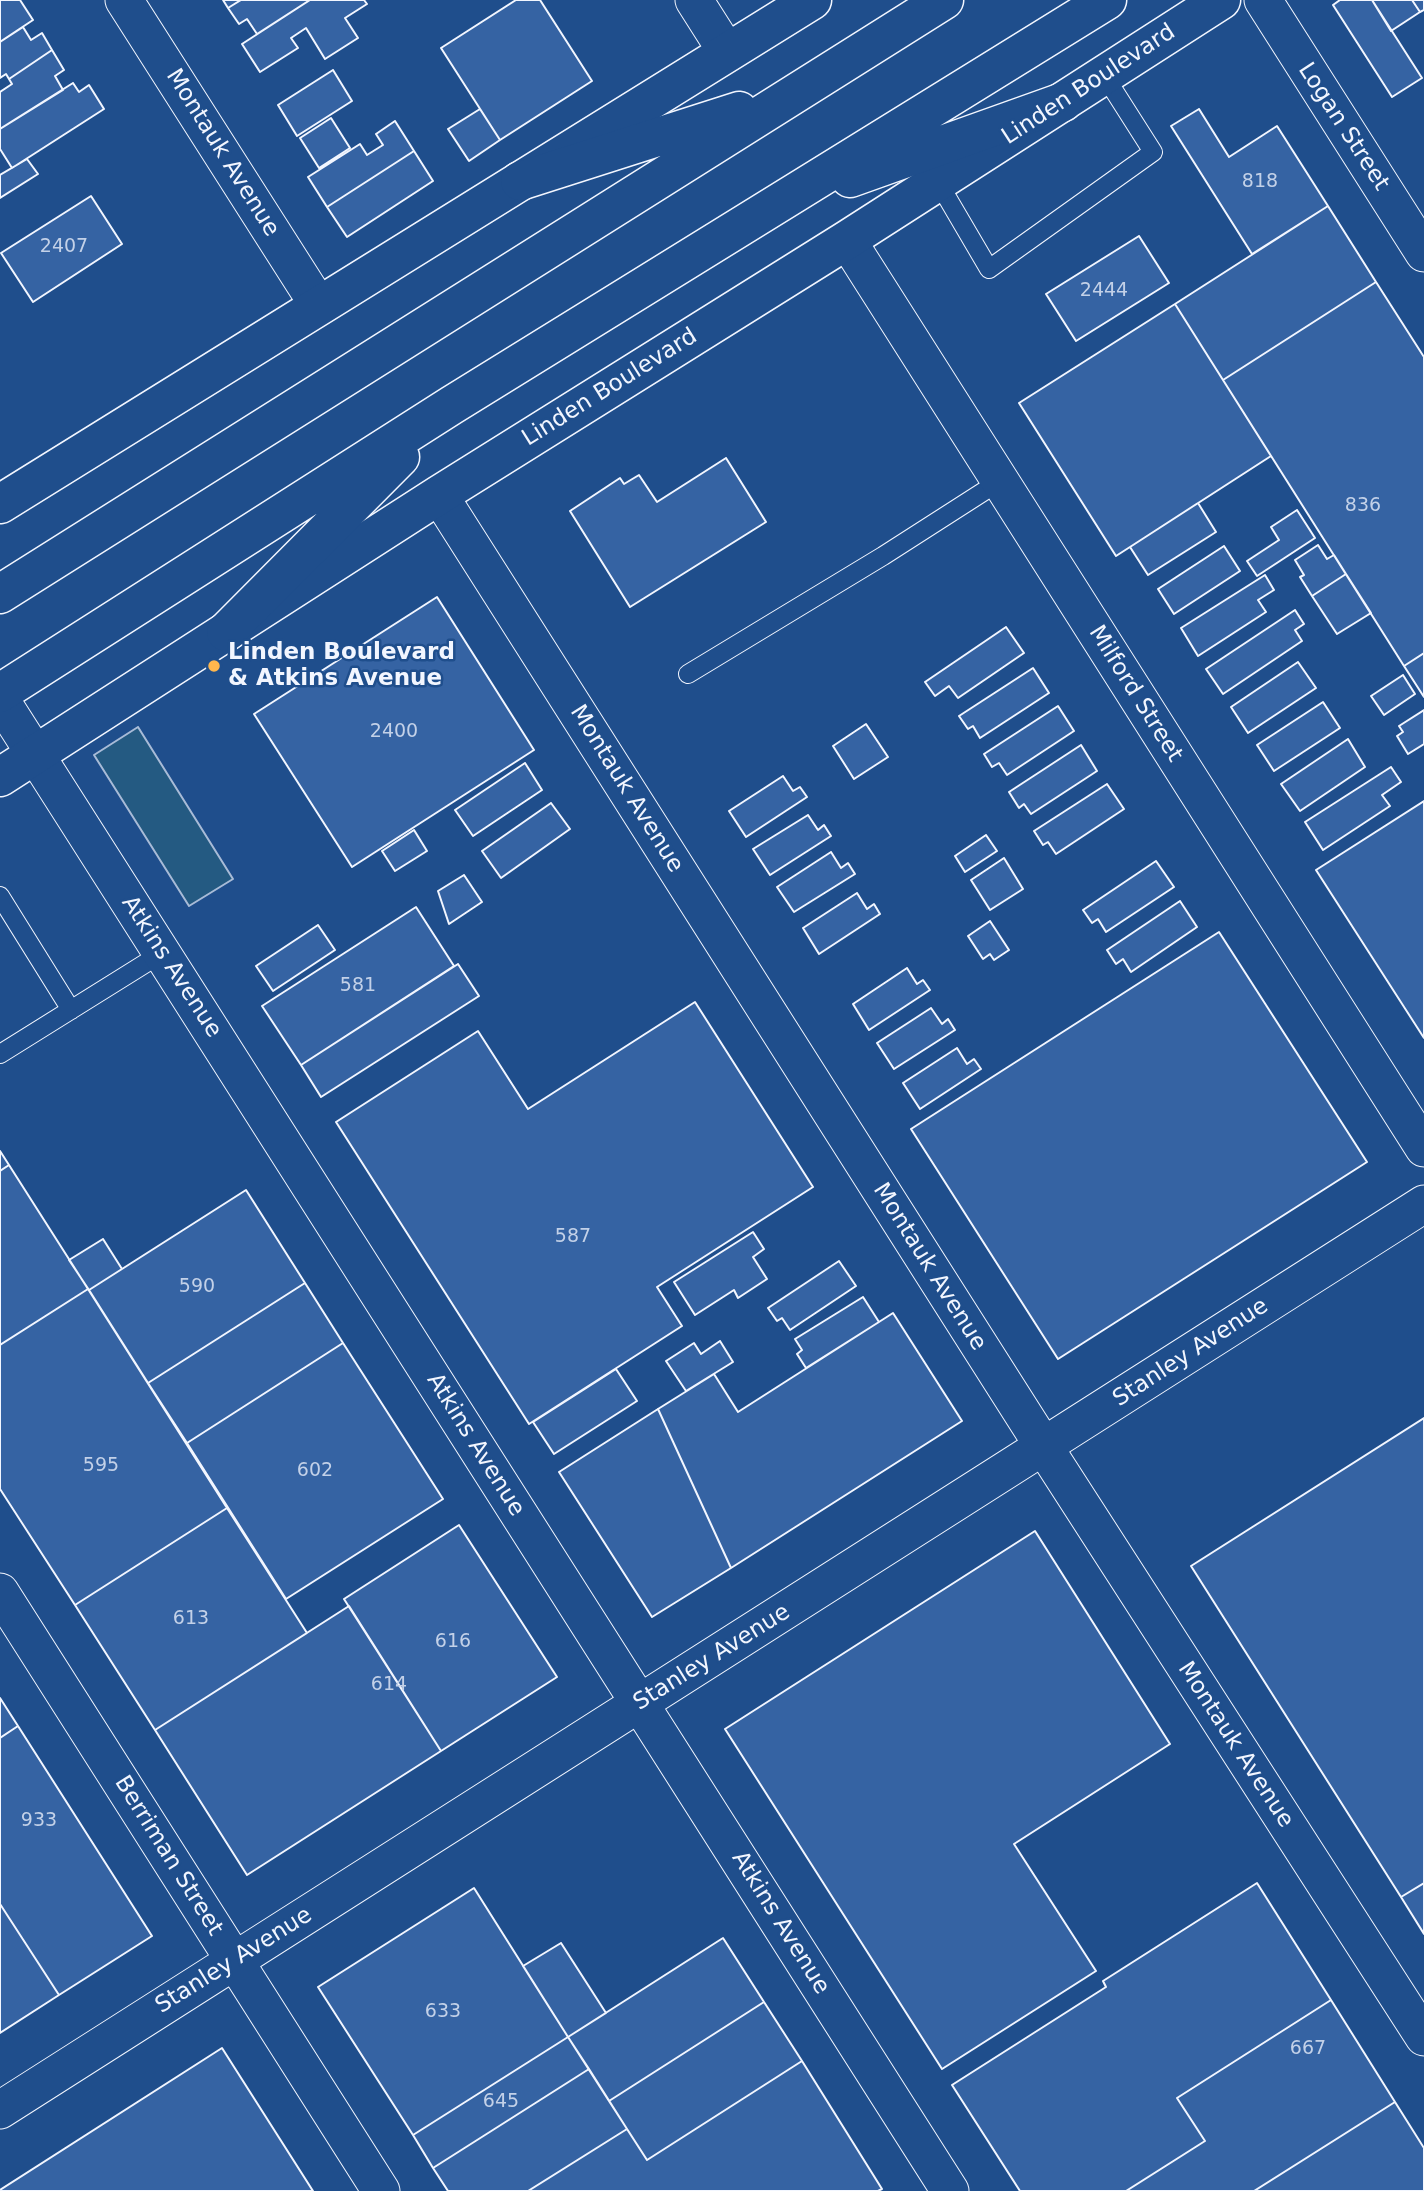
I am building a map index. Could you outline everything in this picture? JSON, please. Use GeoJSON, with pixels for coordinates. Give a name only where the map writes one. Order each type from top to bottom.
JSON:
{"type":"FeatureCollection","features":[{"type":"Feature","properties":{"kind":"main road"},"geometry":{"type":"LineString","coordinates":[[0,504],[812,0]]}},
{"type":"Feature","properties":{"kind":"main road"},"geometry":{"type":"LineString","coordinates":[[0,594],[944,0]]}},
{"type":"Feature","properties":{"kind":"main road"},"geometry":{"type":"LineString","coordinates":[[0,693],[452,405],[1107,0]]}},
{"type":"Feature","properties":{"kind":"main road","name":"Linden Boulevard"},"geometry":{"type":"LineString","coordinates":[[0,777],[439,495],[847,240],[1221,0]]}},
{"type":"Feature","properties":{"kind":"main road"},"geometry":{"type":"LineString","coordinates":[[520,181],[791,94]]}},
{"type":"Feature","properties":{"kind":"main road"},"geometry":{"type":"LineString","coordinates":[[779,203],[1063,102]]}},
{"type":"Feature","properties":{"kind":"main road"},"geometry":{"type":"LineString","coordinates":[[226,632],[452,405]]}},
{"type":"Feature","properties":{"kind":"street","name":"Montauk Avenue"},"geometry":{"type":"LineString","coordinates":[[124,0],[319,306]]}},
{"type":"Feature","properties":{"kind":"street"},"geometry":{"type":"LineString","coordinates":[[694,0],[727,52]]}},
{"type":"Feature","properties":{"kind":"street","name":"Logan Street"},"geometry":{"type":"LineString","coordinates":[[1263,0],[1424,253]]}},
{"type":"Feature","properties":{"kind":"street","name":"Milford Street"},"geometry":{"type":"LineString","coordinates":[[847,240],[1424,1148]]}},
{"type":"Feature","properties":{"kind":"street","name":"Montauk Avenue"},"geometry":{"type":"LineString","coordinates":[[439,495],[1044,1447],[1424,2037]]}},
{"type":"Feature","properties":{"kind":"street","name":"Atkins Avenue"},"geometry":{"type":"LineString","coordinates":[[0,699],[950,2191]]}},
{"type":"Feature","properties":{"kind":"street","name":"Stanley Avenue"},"geometry":{"type":"LineString","coordinates":[[0,2110],[1424,1204]]}},
{"type":"Feature","properties":{"kind":"street","name":"Berriman Street"},"geometry":{"type":"LineString","coordinates":[[0,1592],[381,2191]]}},
{"type":"Feature","properties":{"kind":"lane"},"geometry":{"type":"LineString","coordinates":[[938,182],[989,269],[1153,152],[1104,75]]}},
{"type":"Feature","properties":{"kind":"lane"},"geometry":{"type":"LineString","coordinates":[[688,674],[883,556],[1000,481]]}},
{"type":"Feature","properties":{"kind":"lane"},"geometry":{"type":"LineString","coordinates":[[0,896],[71,1010]]}},
{"type":"Feature","properties":{"kind":"lane"},"geometry":{"type":"LineString","coordinates":[[0,1054],[162,953]]}},
{"type":"Feature","properties":{"kind":"shaded area"},"geometry":{"type":"Polygon","coordinates":[[[138,727],[233,879],[189,906],[94,755],[138,727]]]}},
{"type":"Feature","properties":{"kind":"building"},"geometry":{"type":"Polygon","coordinates":[[[0,0],[20,0],[33,20],[0,42],[0,0]]]}},
{"type":"Feature","properties":{"kind":"building"},"geometry":{"type":"Polygon","coordinates":[[[223,0],[241,0],[228,8],[223,0]]]}},
{"type":"Feature","properties":{"kind":"building"},"geometry":{"type":"Polygon","coordinates":[[[241,0],[310,0],[257,34],[247,19],[239,24],[228,8],[241,0]]]}},
{"type":"Feature","properties":{"kind":"building"},"geometry":{"type":"Polygon","coordinates":[[[310,0],[364,0],[367,4],[345,18],[358,38],[325,59],[306,28],[291,38],[298,48],[260,72],[242,44],[310,0]]]}},
{"type":"Feature","properties":{"kind":"building"},"geometry":{"type":"Polygon","coordinates":[[[516,0],[540,0],[592,81],[500,140],[441,48],[516,0]]]}},
{"type":"Feature","properties":{"kind":"building"},"geometry":{"type":"Polygon","coordinates":[[[1340,0],[1372,0],[1422,78],[1392,97],[1333,5],[1340,0]]]}},
{"type":"Feature","properties":{"kind":"building"},"geometry":{"type":"Polygon","coordinates":[[[1372,0],[1412,0],[1420,12],[1391,31],[1372,0]]]}},
{"type":"Feature","properties":{"kind":"building"},"geometry":{"type":"Polygon","coordinates":[[[1412,0],[1424,0],[1424,10],[1420,12],[1412,0]]]}},
{"type":"Feature","properties":{"kind":"building"},"geometry":{"type":"Polygon","coordinates":[[[23,27],[31,40],[42,33],[52,50],[9,79],[6,74],[0,78],[0,42],[23,27]]]}},
{"type":"Feature","properties":{"kind":"building"},"geometry":{"type":"Polygon","coordinates":[[[52,50],[64,70],[55,76],[63,90],[0,129],[0,92],[12,84],[9,79],[52,50]]]}},
{"type":"Feature","properties":{"kind":"building"},"geometry":{"type":"Polygon","coordinates":[[[333,70],[352,101],[297,136],[278,105],[333,70]]]}},
{"type":"Feature","properties":{"kind":"building"},"geometry":{"type":"Polygon","coordinates":[[[73,83],[79,92],[89,85],[104,109],[12,168],[0,149],[0,129],[73,83]]]}},
{"type":"Feature","properties":{"kind":"building"},"geometry":{"type":"Polygon","coordinates":[[[480,109],[500,140],[469,161],[448,129],[480,109]]]}},
{"type":"Feature","properties":{"kind":"building"},"geometry":{"type":"Polygon","coordinates":[[[1199,109],[1229,157],[1277,126],[1328,206],[1252,254],[1171,126],[1199,109]]]}},
{"type":"Feature","properties":{"kind":"building"},"geometry":{"type":"Polygon","coordinates":[[[331,118],[350,148],[319,168],[300,138],[331,118]]]}},
{"type":"Feature","properties":{"kind":"building"},"geometry":{"type":"Polygon","coordinates":[[[395,121],[414,151],[327,207],[308,177],[360,144],[367,155],[383,145],[376,134],[395,121]]]}},
{"type":"Feature","properties":{"kind":"building"},"geometry":{"type":"Polygon","coordinates":[[[414,151],[433,181],[347,237],[327,207],[414,151]]]}},
{"type":"Feature","properties":{"kind":"building"},"geometry":{"type":"Polygon","coordinates":[[[27,159],[38,174],[0,198],[0,175],[27,159]]]}},
{"type":"Feature","properties":{"kind":"building"},"geometry":{"type":"Polygon","coordinates":[[[91,196],[122,244],[33,302],[1,253],[91,196]]]}},
{"type":"Feature","properties":{"kind":"building"},"geometry":{"type":"Polygon","coordinates":[[[1328,206],[1376,282],[1223,380],[1175,304],[1328,206]]]}},
{"type":"Feature","properties":{"kind":"building"},"geometry":{"type":"Polygon","coordinates":[[[1139,236],[1169,283],[1076,341],[1046,294],[1139,236]]]}},
{"type":"Feature","properties":{"kind":"building"},"geometry":{"type":"Polygon","coordinates":[[[1376,282],[1424,357],[1424,653],[1404,666],[1223,380],[1376,282]]]}},
{"type":"Feature","properties":{"kind":"building"},"geometry":{"type":"Polygon","coordinates":[[[1175,304],[1271,456],[1116,556],[1019,403],[1175,304]]]}},
{"type":"Feature","properties":{"kind":"building"},"geometry":{"type":"Polygon","coordinates":[[[726,458],[766,522],[630,607],[570,511],[620,478],[624,484],[639,475],[657,502],[726,458]]]}},
{"type":"Feature","properties":{"kind":"building"},"geometry":{"type":"Polygon","coordinates":[[[1198,503],[1216,532],[1148,575],[1130,547],[1198,503]]]}},
{"type":"Feature","properties":{"kind":"building"},"geometry":{"type":"Polygon","coordinates":[[[1297,510],[1315,538],[1257,576],[1247,561],[1279,540],[1271,527],[1297,510]]]}},
{"type":"Feature","properties":{"kind":"building"},"geometry":{"type":"Polygon","coordinates":[[[1318,545],[1327,559],[1334,555],[1346,574],[1312,596],[1300,577],[1304,575],[1295,560],[1318,545]]]}},
{"type":"Feature","properties":{"kind":"building"},"geometry":{"type":"Polygon","coordinates":[[[1224,546],[1240,571],[1174,614],[1158,589],[1224,546]]]}},
{"type":"Feature","properties":{"kind":"building"},"geometry":{"type":"Polygon","coordinates":[[[1346,574],[1371,613],[1337,634],[1312,596],[1346,574]]]}},
{"type":"Feature","properties":{"kind":"building"},"geometry":{"type":"Polygon","coordinates":[[[1265,575],[1274,590],[1258,600],[1266,612],[1198,656],[1181,628],[1265,575]]]}},
{"type":"Feature","properties":{"kind":"building"},"geometry":{"type":"Polygon","coordinates":[[[437,597],[534,750],[352,867],[254,714],[437,597]]]}},
{"type":"Feature","properties":{"kind":"building"},"geometry":{"type":"Polygon","coordinates":[[[1295,610],[1304,624],[1295,630],[1302,641],[1223,694],[1206,669],[1295,610]]]}},
{"type":"Feature","properties":{"kind":"building"},"geometry":{"type":"Polygon","coordinates":[[[1006,627],[1024,653],[958,698],[949,686],[935,696],[925,682],[1006,627]]]}},
{"type":"Feature","properties":{"kind":"building"},"geometry":{"type":"Polygon","coordinates":[[[1424,653],[1424,697],[1404,666],[1424,653]]]}},
{"type":"Feature","properties":{"kind":"building"},"geometry":{"type":"Polygon","coordinates":[[[1298,662],[1316,688],[1248,733],[1231,707],[1298,662]]]}},
{"type":"Feature","properties":{"kind":"building"},"geometry":{"type":"Polygon","coordinates":[[[1033,668],[1049,693],[980,738],[973,726],[968,729],[959,716],[1033,668]]]}},
{"type":"Feature","properties":{"kind":"building"},"geometry":{"type":"Polygon","coordinates":[[[1403,675],[1415,694],[1384,715],[1371,696],[1403,675]]]}},
{"type":"Feature","properties":{"kind":"building"},"geometry":{"type":"Polygon","coordinates":[[[1323,702],[1340,728],[1274,771],[1257,745],[1323,702]]]}},
{"type":"Feature","properties":{"kind":"building"},"geometry":{"type":"Polygon","coordinates":[[[1058,706],[1074,731],[1007,775],[999,763],[992,767],[984,754],[1058,706]]]}},
{"type":"Feature","properties":{"kind":"building"},"geometry":{"type":"Polygon","coordinates":[[[1424,710],[1424,744],[1408,754],[1397,736],[1403,732],[1399,726],[1424,710]]]}},
{"type":"Feature","properties":{"kind":"building"},"geometry":{"type":"Polygon","coordinates":[[[866,724],[888,757],[854,779],[833,746],[866,724]]]}},
{"type":"Feature","properties":{"kind":"building"},"geometry":{"type":"Polygon","coordinates":[[[1348,739],[1365,767],[1300,811],[1281,784],[1348,739]]]}},
{"type":"Feature","properties":{"kind":"building"},"geometry":{"type":"Polygon","coordinates":[[[1081,745],[1097,771],[1031,814],[1024,804],[1019,808],[1009,792],[1081,745]]]}},
{"type":"Feature","properties":{"kind":"building"},"geometry":{"type":"Polygon","coordinates":[[[525,763],[542,790],[473,836],[455,810],[525,763]]]}},
{"type":"Feature","properties":{"kind":"building"},"geometry":{"type":"Polygon","coordinates":[[[1391,767],[1401,782],[1382,795],[1390,806],[1323,850],[1305,822],[1391,767]]]}},
{"type":"Feature","properties":{"kind":"building"},"geometry":{"type":"Polygon","coordinates":[[[783,776],[793,791],[800,787],[807,797],[746,837],[729,811],[783,776]]]}},
{"type":"Feature","properties":{"kind":"building"},"geometry":{"type":"Polygon","coordinates":[[[1107,784],[1124,809],[1056,854],[1048,842],[1043,845],[1034,831],[1107,784]]]}},
{"type":"Feature","properties":{"kind":"building"},"geometry":{"type":"Polygon","coordinates":[[[1424,801],[1424,1038],[1316,870],[1424,801]]]}},
{"type":"Feature","properties":{"kind":"building"},"geometry":{"type":"Polygon","coordinates":[[[551,803],[570,829],[501,878],[482,851],[551,803]]]}},
{"type":"Feature","properties":{"kind":"building"},"geometry":{"type":"Polygon","coordinates":[[[808,815],[818,830],[824,825],[831,836],[770,875],[753,849],[808,815]]]}},
{"type":"Feature","properties":{"kind":"building"},"geometry":{"type":"Polygon","coordinates":[[[414,830],[427,851],[395,871],[382,851],[414,830]]]}},
{"type":"Feature","properties":{"kind":"building"},"geometry":{"type":"Polygon","coordinates":[[[986,835],[997,851],[965,872],[955,856],[986,835]]]}},
{"type":"Feature","properties":{"kind":"building"},"geometry":{"type":"Polygon","coordinates":[[[831,852],[841,868],[848,863],[855,874],[794,912],[777,887],[831,852]]]}},
{"type":"Feature","properties":{"kind":"building"},"geometry":{"type":"Polygon","coordinates":[[[1004,858],[1023,889],[990,910],[971,880],[1004,858]]]}},
{"type":"Feature","properties":{"kind":"building"},"geometry":{"type":"Polygon","coordinates":[[[1156,861],[1174,887],[1106,932],[1098,919],[1092,923],[1083,910],[1156,861]]]}},
{"type":"Feature","properties":{"kind":"building"},"geometry":{"type":"Polygon","coordinates":[[[464,875],[482,902],[449,924],[438,891],[464,875]]]}},
{"type":"Feature","properties":{"kind":"building"},"geometry":{"type":"Polygon","coordinates":[[[857,893],[867,909],[874,904],[880,914],[819,954],[803,928],[857,893]]]}},
{"type":"Feature","properties":{"kind":"building"},"geometry":{"type":"Polygon","coordinates":[[[1180,901],[1197,927],[1131,972],[1123,959],[1116,964],[1107,950],[1180,901]]]}},
{"type":"Feature","properties":{"kind":"building"},"geometry":{"type":"Polygon","coordinates":[[[416,907],[454,966],[301,1065],[262,1006],[416,907]]]}},
{"type":"Feature","properties":{"kind":"building"},"geometry":{"type":"Polygon","coordinates":[[[990,921],[1009,950],[994,960],[990,954],[983,959],[968,936],[990,921]]]}},
{"type":"Feature","properties":{"kind":"building"},"geometry":{"type":"Polygon","coordinates":[[[318,925],[335,950],[273,991],[256,966],[318,925]]]}},
{"type":"Feature","properties":{"kind":"building"},"geometry":{"type":"Polygon","coordinates":[[[1219,932],[1367,1162],[1058,1359],[911,1129],[1219,932]]]}},
{"type":"Feature","properties":{"kind":"building"},"geometry":{"type":"Polygon","coordinates":[[[458,964],[479,996],[321,1097],[301,1065],[458,964]]]}},
{"type":"Feature","properties":{"kind":"building"},"geometry":{"type":"Polygon","coordinates":[[[907,968],[917,984],[923,980],[930,990],[869,1030],[853,1004],[907,968]]]}},
{"type":"Feature","properties":{"kind":"building"},"geometry":{"type":"Polygon","coordinates":[[[695,1002],[813,1187],[657,1287],[682,1326],[529,1424],[336,1122],[478,1031],[528,1109],[695,1002]]]}},
{"type":"Feature","properties":{"kind":"building"},"geometry":{"type":"Polygon","coordinates":[[[931,1008],[942,1024],[948,1019],[955,1030],[894,1069],[877,1043],[931,1008]]]}},
{"type":"Feature","properties":{"kind":"building"},"geometry":{"type":"Polygon","coordinates":[[[957,1048],[967,1064],[974,1059],[981,1069],[920,1109],[903,1083],[957,1048]]]}},
{"type":"Feature","properties":{"kind":"building"},"geometry":{"type":"Polygon","coordinates":[[[0,1151],[9,1165],[0,1171],[0,1151]]]}},
{"type":"Feature","properties":{"kind":"building"},"geometry":{"type":"Polygon","coordinates":[[[9,1165],[88,1289],[0,1345],[0,1171],[9,1165]]]}},
{"type":"Feature","properties":{"kind":"building"},"geometry":{"type":"Polygon","coordinates":[[[246,1190],[305,1283],[148,1383],[89,1290],[246,1190]]]}},
{"type":"Feature","properties":{"kind":"building"},"geometry":{"type":"Polygon","coordinates":[[[753,1232],[764,1249],[753,1257],[767,1279],[738,1298],[734,1290],[695,1315],[674,1282],[753,1232]]]}},
{"type":"Feature","properties":{"kind":"building"},"geometry":{"type":"Polygon","coordinates":[[[103,1239],[122,1269],[89,1290],[69,1260],[103,1239]]]}},
{"type":"Feature","properties":{"kind":"building"},"geometry":{"type":"Polygon","coordinates":[[[839,1261],[856,1286],[790,1330],[782,1318],[777,1321],[768,1308],[839,1261]]]}},
{"type":"Feature","properties":{"kind":"building"},"geometry":{"type":"Polygon","coordinates":[[[305,1283],[343,1343],[187,1443],[148,1383],[305,1283]]]}},
{"type":"Feature","properties":{"kind":"building"},"geometry":{"type":"Polygon","coordinates":[[[88,1289],[227,1508],[75,1605],[0,1489],[0,1345],[88,1289]]]}},
{"type":"Feature","properties":{"kind":"building"},"geometry":{"type":"Polygon","coordinates":[[[863,1297],[879,1322],[806,1368],[797,1354],[802,1350],[795,1339],[863,1297]]]}},
{"type":"Feature","properties":{"kind":"building"},"geometry":{"type":"Polygon","coordinates":[[[893,1313],[962,1421],[731,1568],[658,1409],[714,1374],[738,1412],[893,1313]]]}},
{"type":"Feature","properties":{"kind":"building"},"geometry":{"type":"Polygon","coordinates":[[[720,1341],[733,1362],[686,1391],[666,1361],[694,1343],[701,1354],[720,1341]]]}},
{"type":"Feature","properties":{"kind":"building"},"geometry":{"type":"Polygon","coordinates":[[[343,1343],[443,1499],[286,1599],[187,1443],[343,1343]]]}},
{"type":"Feature","properties":{"kind":"building"},"geometry":{"type":"Polygon","coordinates":[[[616,1369],[637,1401],[554,1454],[533,1422],[616,1369]]]}},
{"type":"Feature","properties":{"kind":"building"},"geometry":{"type":"Polygon","coordinates":[[[658,1409],[731,1568],[652,1617],[559,1472],[658,1409]]]}},
{"type":"Feature","properties":{"kind":"building"},"geometry":{"type":"Polygon","coordinates":[[[1424,1418],[1424,1883],[1401,1897],[1191,1566],[1424,1418]]]}},
{"type":"Feature","properties":{"kind":"building"},"geometry":{"type":"Polygon","coordinates":[[[227,1508],[307,1633],[155,1730],[75,1605],[227,1508]]]}},
{"type":"Feature","properties":{"kind":"building"},"geometry":{"type":"Polygon","coordinates":[[[459,1525],[557,1677],[441,1751],[344,1599],[459,1525]]]}},
{"type":"Feature","properties":{"kind":"building"},"geometry":{"type":"Polygon","coordinates":[[[1035,1531],[1170,1744],[1014,1844],[1096,1971],[942,2069],[725,1729],[1035,1531]]]}},
{"type":"Feature","properties":{"kind":"building"},"geometry":{"type":"Polygon","coordinates":[[[349,1606],[441,1751],[247,1875],[155,1730],[349,1606]]]}},
{"type":"Feature","properties":{"kind":"building"},"geometry":{"type":"Polygon","coordinates":[[[0,1698],[18,1726],[0,1738],[0,1698]]]}},
{"type":"Feature","properties":{"kind":"building"},"geometry":{"type":"Polygon","coordinates":[[[18,1726],[152,1936],[59,1995],[0,1904],[0,1738],[18,1726]]]}},
{"type":"Feature","properties":{"kind":"building"},"geometry":{"type":"Polygon","coordinates":[[[1257,1883],[1331,2000],[1177,2098],[1205,2141],[1126,2191],[1020,2191],[952,2085],[1106,1987],[1103,1981],[1257,1883]]]}},
{"type":"Feature","properties":{"kind":"building"},"geometry":{"type":"Polygon","coordinates":[[[1424,1883],[1424,1934],[1401,1897],[1424,1883]]]}},
{"type":"Feature","properties":{"kind":"building"},"geometry":{"type":"Polygon","coordinates":[[[474,1888],[568,2037],[413,2135],[318,1987],[474,1888]]]}},
{"type":"Feature","properties":{"kind":"building"},"geometry":{"type":"Polygon","coordinates":[[[0,1904],[59,1995],[0,2033],[0,1904]]]}},
{"type":"Feature","properties":{"kind":"building"},"geometry":{"type":"Polygon","coordinates":[[[723,1938],[764,2002],[609,2101],[568,2037],[723,1938]]]}},
{"type":"Feature","properties":{"kind":"building"},"geometry":{"type":"Polygon","coordinates":[[[561,1943],[606,2013],[568,2037],[523,1966],[561,1943]]]}},
{"type":"Feature","properties":{"kind":"building"},"geometry":{"type":"Polygon","coordinates":[[[1331,2000],[1395,2102],[1254,2191],[1126,2191],[1205,2141],[1177,2098],[1331,2000]]]}},
{"type":"Feature","properties":{"kind":"building"},"geometry":{"type":"Polygon","coordinates":[[[764,2002],[802,2061],[647,2160],[609,2101],[764,2002]]]}},
{"type":"Feature","properties":{"kind":"building"},"geometry":{"type":"Polygon","coordinates":[[[568,2037],[589,2069],[433,2168],[413,2135],[568,2037]]]}},
{"type":"Feature","properties":{"kind":"building"},"geometry":{"type":"Polygon","coordinates":[[[222,2048],[313,2191],[0,2191],[0,2190],[222,2048]]]}},
{"type":"Feature","properties":{"kind":"building"},"geometry":{"type":"Polygon","coordinates":[[[802,2061],[882,2189],[528,2191],[627,2129],[647,2160],[802,2061]]]}},
{"type":"Feature","properties":{"kind":"building"},"geometry":{"type":"Polygon","coordinates":[[[589,2069],[627,2129],[528,2191],[448,2191],[433,2168],[589,2069]]]}},
{"type":"Feature","properties":{"kind":"building"},"geometry":{"type":"Polygon","coordinates":[[[1395,2102],[1424,2148],[1424,2191],[1254,2191],[1395,2102]]]}},
{"type":"Feature","properties":{"kind":"place","name":"Linden Boulevard & Atkins Avenue"},"geometry":{"type":"Point","coordinates":[214,666]}}]}
